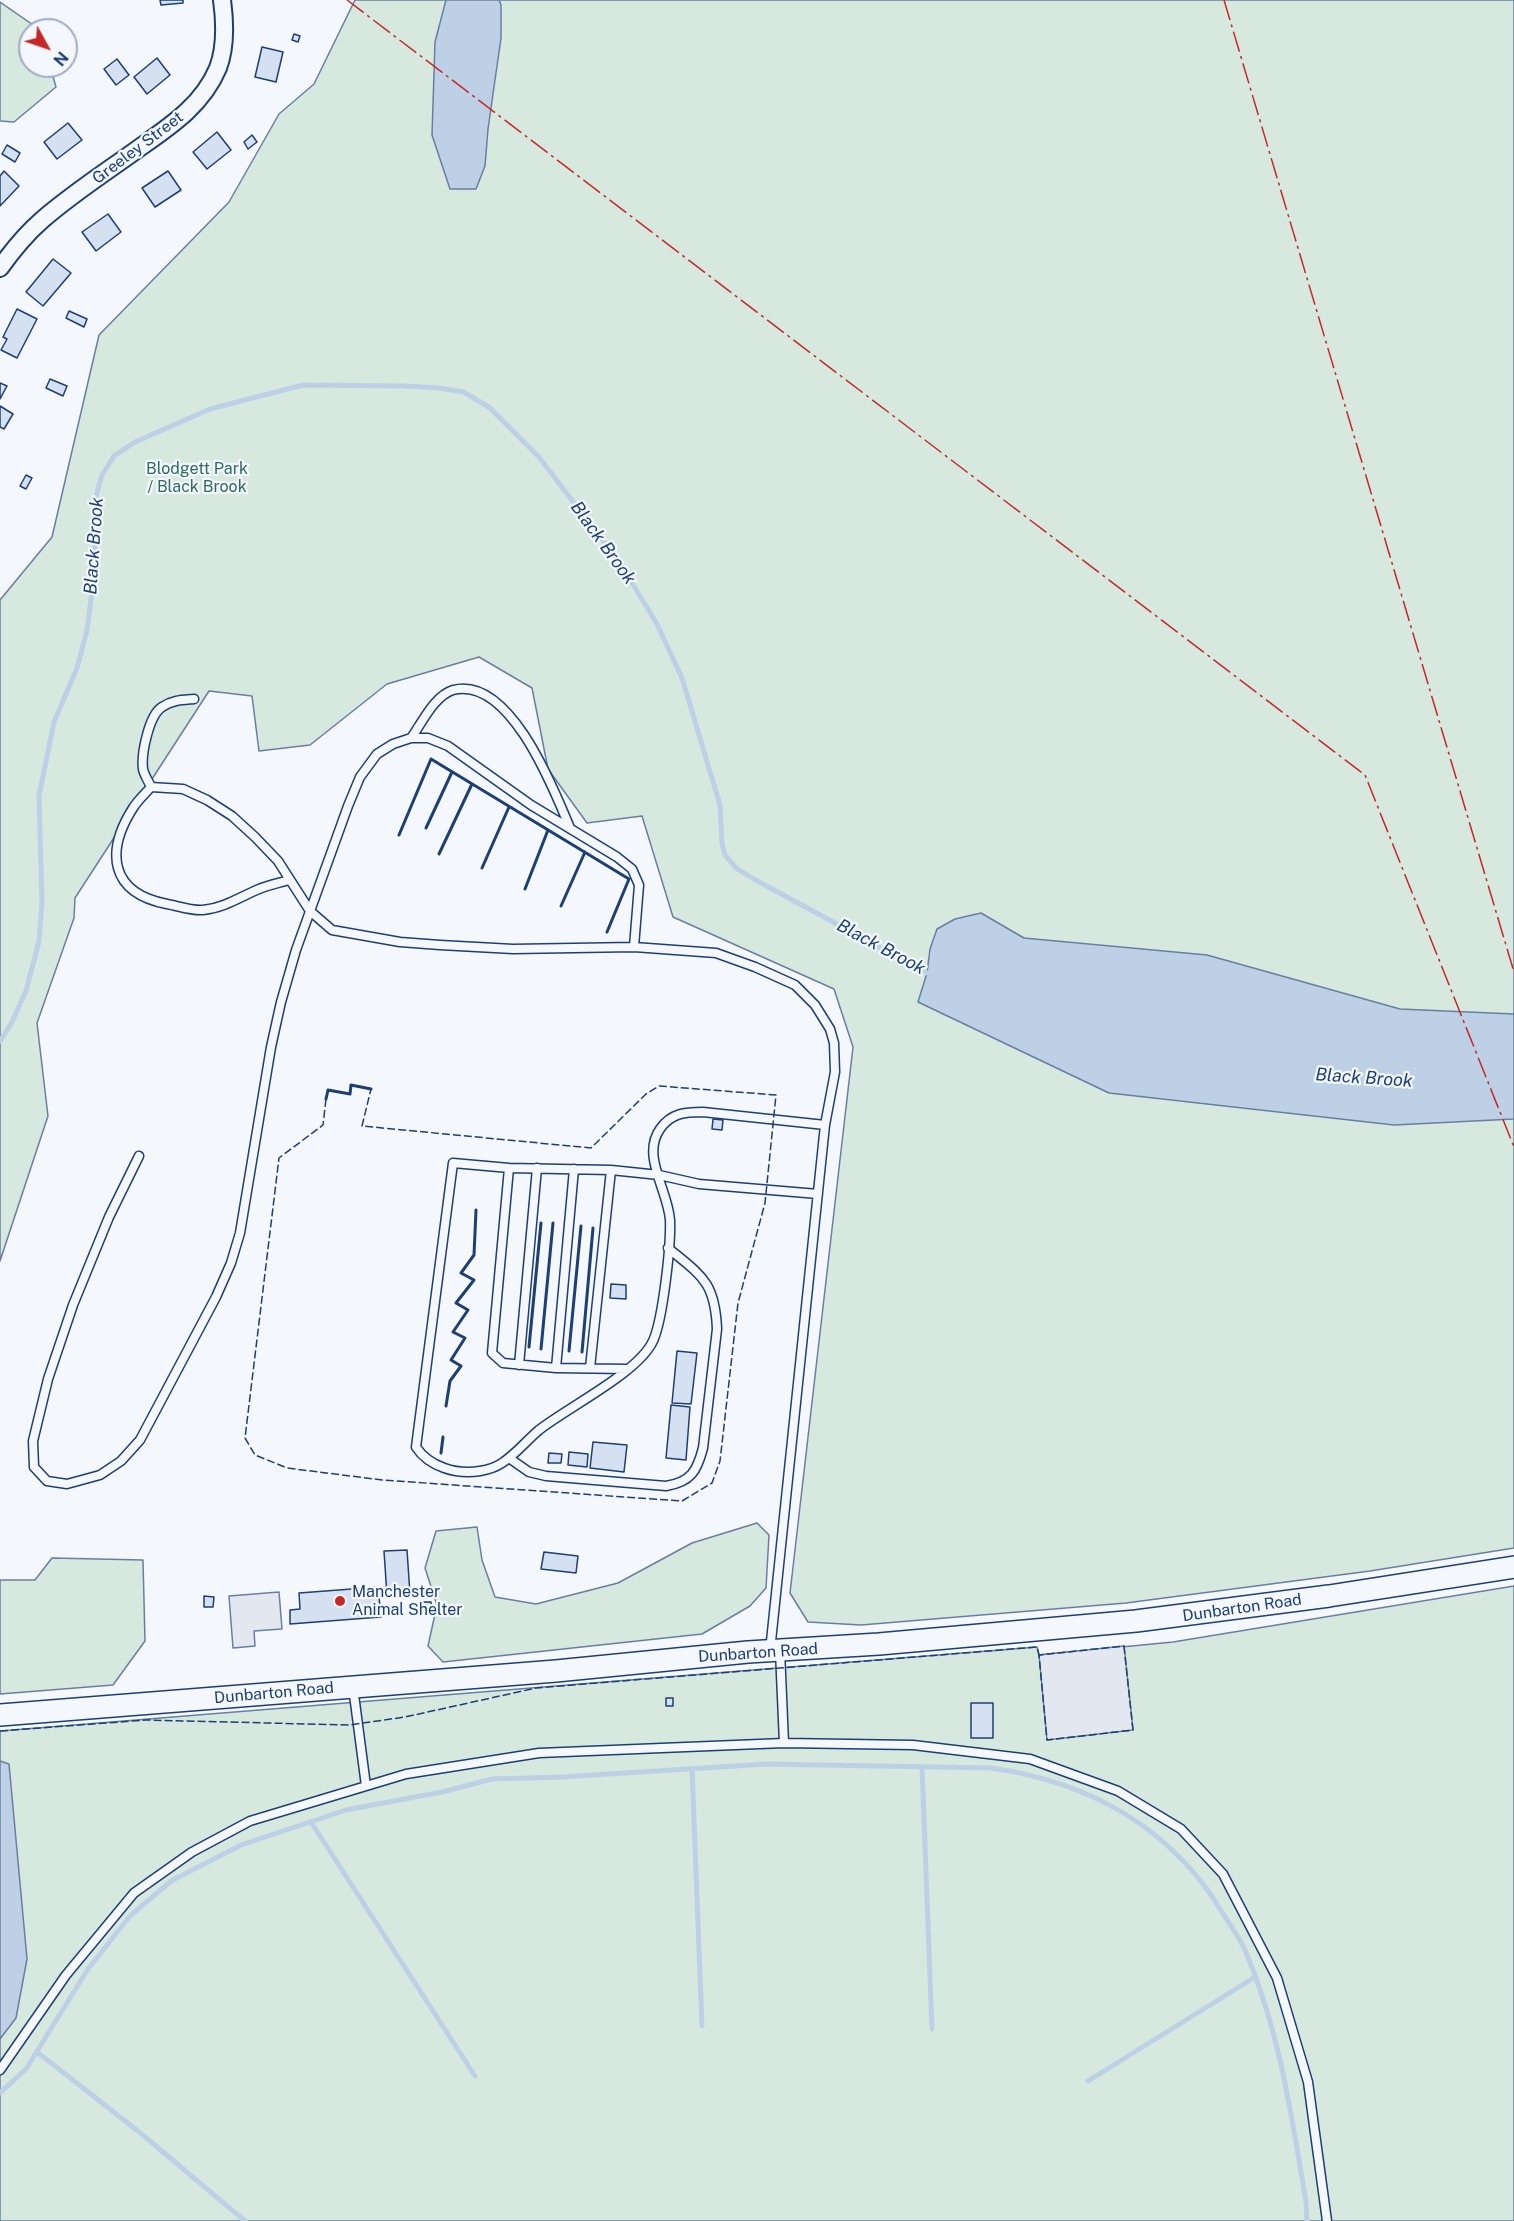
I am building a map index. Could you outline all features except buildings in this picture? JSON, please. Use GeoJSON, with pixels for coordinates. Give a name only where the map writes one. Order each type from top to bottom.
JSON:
{"type":"FeatureCollection","features":[{"type":"Feature","properties":{"kind":"street","name":"Greeley Street"},"geometry":{"type":"LineString","coordinates":[[0,268],[41,220],[178,120],[202,96],[218,68],[222,53],[224,35],[222,0]]}},
{"type":"Feature","properties":{"kind":"street","name":"Dunbarton Road"},"geometry":{"type":"LineString","coordinates":[[0,1715],[902,1642],[1200,1614],[1514,1567]]}},
{"type":"Feature","properties":{"kind":"lane"},"geometry":{"type":"LineString","coordinates":[[411,738],[441,698],[452,691],[466,689],[495,702],[528,738],[539,757],[570,828]]}},
{"type":"Feature","properties":{"kind":"lane"},"geometry":{"type":"LineString","coordinates":[[151,787],[143,770],[150,723],[159,708],[175,700],[194,699]]}},
{"type":"Feature","properties":{"kind":"lane"},"geometry":{"type":"LineString","coordinates":[[139,1156],[109,1216],[73,1305],[48,1379],[33,1441],[34,1467],[46,1481],[68,1484],[100,1475],[121,1461],[140,1440],[216,1297],[231,1263],[240,1233],[269,1059],[281,1002],[310,911],[348,806],[360,777],[377,754],[393,744],[411,738],[428,738],[448,746],[531,806],[618,857],[632,869],[639,885],[634,947]]}},
{"type":"Feature","properties":{"kind":"lane"},"geometry":{"type":"LineString","coordinates":[[151,787],[183,789],[207,800],[232,816],[278,861],[310,911],[332,930],[400,942],[513,950],[634,947],[716,953],[795,985],[815,1005],[830,1029],[834,1043],[835,1072],[825,1125],[775,1651],[783,1743]]}},
{"type":"Feature","properties":{"kind":"lane"},"geometry":{"type":"LineString","coordinates":[[151,787],[133,807],[118,839],[115,866],[124,883],[141,897],[155,902],[201,910],[219,907],[258,889],[289,880]]}},
{"type":"Feature","properties":{"kind":"lane"},"geometry":{"type":"LineString","coordinates":[[818,1194],[699,1184],[659,1175],[611,1170],[509,1168],[453,1163],[416,1447],[422,1457],[442,1468],[464,1471],[480,1471],[499,1465],[546,1425],[643,1356],[653,1342],[659,1322],[668,1248],[669,1209],[659,1175],[652,1153],[656,1136],[667,1119],[684,1112],[825,1125]]}},
{"type":"Feature","properties":{"kind":"lane"},"geometry":{"type":"LineString","coordinates":[[509,1168],[492,1353],[502,1363],[556,1368],[627,1369]]}},
{"type":"Feature","properties":{"kind":"lane"},"geometry":{"type":"LineString","coordinates":[[519,1365],[537,1168]]}},
{"type":"Feature","properties":{"kind":"lane"},"geometry":{"type":"LineString","coordinates":[[556,1368],[574,1169]]}},
{"type":"Feature","properties":{"kind":"lane"},"geometry":{"type":"LineString","coordinates":[[590,1368],[611,1170]]}},
{"type":"Feature","properties":{"kind":"lane"},"geometry":{"type":"LineString","coordinates":[[508,1458],[529,1472],[546,1476],[666,1486],[679,1484],[693,1474],[699,1464],[703,1448],[717,1312],[712,1293],[705,1280],[668,1248]]}},
{"type":"Feature","properties":{"kind":"lane"},"geometry":{"type":"LineString","coordinates":[[353,1687],[366,1786]]}},
{"type":"Feature","properties":{"kind":"lane"},"geometry":{"type":"LineString","coordinates":[[0,2070],[66,1975],[134,1893],[192,1851],[250,1821],[406,1774],[539,1753],[783,1743],[913,1745],[1030,1759],[1118,1791],[1180,1829],[1223,1874],[1277,1978],[1308,2082],[1327,2221]]}},
{"type":"Feature","properties":{"kind":"green space","name":"Blodgett Park / Black Brook"},"geometry":{"type":"Polygon","coordinates":[[[355,0],[1514,0],[1514,1548],[1370,1571],[1126,1603],[861,1625],[808,1622],[790,1593],[853,1047],[834,989],[673,917],[642,816],[587,823],[548,769],[532,688],[479,657],[387,684],[310,745],[259,751],[252,696],[209,691],[75,898],[74,918],[37,1023],[48,1116],[0,1261],[0,600],[52,537],[99,335],[229,202],[279,114],[314,84],[355,0]]]}},
{"type":"Feature","properties":{"kind":"green space"},"geometry":{"type":"Polygon","coordinates":[[[0,2],[23,18],[18,18],[18,78],[53,78],[56,87],[14,122],[0,121],[0,2]]]}},
{"type":"Feature","properties":{"kind":"green space"},"geometry":{"type":"Polygon","coordinates":[[[757,1523],[769,1535],[766,1588],[750,1606],[702,1634],[443,1662],[428,1646],[437,1605],[425,1568],[436,1531],[477,1527],[482,1560],[495,1597],[536,1604],[618,1583],[692,1543],[757,1523]]]}},
{"type":"Feature","properties":{"kind":"green space"},"geometry":{"type":"Polygon","coordinates":[[[52,1558],[143,1560],[145,1641],[113,1685],[0,1694],[0,1580],[35,1580],[52,1558]]]}},
{"type":"Feature","properties":{"kind":"green space"},"geometry":{"type":"Polygon","coordinates":[[[1514,1586],[1514,2221],[0,2221],[0,1731],[1037,1647],[1039,1655],[1173,1642],[1514,1586]]]}},
{"type":"Feature","properties":{"kind":"shaded area"},"geometry":{"type":"Polygon","coordinates":[[[279,1592],[282,1629],[254,1631],[255,1646],[233,1648],[229,1596],[279,1592]]]}},
{"type":"Feature","properties":{"kind":"shaded area"},"geometry":{"type":"Polygon","coordinates":[[[1124,1646],[1133,1730],[1047,1740],[1039,1655],[1124,1646]]]}},
{"type":"Feature","properties":{"kind":"water"},"geometry":{"type":"Polygon","coordinates":[[[446,0],[499,0],[501,5],[501,38],[485,166],[476,189],[450,189],[432,135],[435,42],[446,0]]]}},
{"type":"Feature","properties":{"kind":"water"},"geometry":{"type":"Polygon","coordinates":[[[981,913],[1024,938],[1207,955],[1400,1009],[1514,1014],[1514,1119],[1394,1125],[1109,1093],[918,1002],[937,929],[955,919],[981,913]]]}},
{"type":"Feature","properties":{"kind":"water"},"geometry":{"type":"Polygon","coordinates":[[[0,1761],[9,1764],[27,1959],[16,2018],[0,2039],[0,1761]]]}},
{"type":"Feature","properties":{"kind":"waterway","name":"Black Brook"},"geometry":{"type":"LineString","coordinates":[[0,1041],[10,1026],[26,991],[39,941],[42,903],[39,796],[54,722],[77,668],[87,630],[94,577],[96,496],[102,475],[114,456],[135,442],[210,409],[303,385],[439,388],[464,392],[490,408],[539,457],[620,563],[657,624],[682,678],[720,805],[722,844],[725,855],[736,868],[752,878],[933,975]]}},
{"type":"Feature","properties":{"kind":"waterway"},"geometry":{"type":"LineString","coordinates":[[0,2093],[26,2069],[88,1969],[130,1916],[171,1881],[241,1845],[346,1810],[442,1792],[492,1779],[562,1777],[766,1764],[991,1768],[1062,1785],[1095,1798],[1125,1814],[1154,1834],[1180,1857],[1203,1884],[1242,1945],[1268,2015],[1290,2108],[1306,2202],[1307,2221]]}},
{"type":"Feature","properties":{"kind":"waterway"},"geometry":{"type":"LineString","coordinates":[[922,1767],[932,2029]]}},
{"type":"Feature","properties":{"kind":"waterway"},"geometry":{"type":"LineString","coordinates":[[692,1769],[702,2026]]}},
{"type":"Feature","properties":{"kind":"waterway"},"geometry":{"type":"LineString","coordinates":[[311,1822],[475,2076]]}},
{"type":"Feature","properties":{"kind":"waterway"},"geometry":{"type":"LineString","coordinates":[[1088,2081],[1255,1977]]}},
{"type":"Feature","properties":{"kind":"waterway"},"geometry":{"type":"LineString","coordinates":[[37,2052],[138,2131],[245,2221]]}},
{"type":"Feature","properties":{"kind":"fence"},"geometry":{"type":"LineString","coordinates":[[326,1099],[323,1125],[279,1158],[245,1438],[255,1455],[287,1468],[382,1480],[682,1501],[712,1483],[720,1461],[738,1303],[765,1203],[776,1095],[659,1086],[646,1094],[591,1148],[362,1126],[371,1089]]}},
{"type":"Feature","properties":{"kind":"fence"},"geometry":{"type":"LineString","coordinates":[[1124,1646],[1133,1730],[1047,1740],[1039,1655],[1124,1646]]}},
{"type":"Feature","properties":{"kind":"fence"},"geometry":{"type":"LineString","coordinates":[[0,1731],[146,1720],[349,1725],[405,1717],[536,1688],[1037,1647],[1039,1655]]}},
{"type":"Feature","properties":{"kind":"wall"},"geometry":{"type":"LineString","coordinates":[[399,835],[431,759],[629,879],[607,932]]}},
{"type":"Feature","properties":{"kind":"wall"},"geometry":{"type":"LineString","coordinates":[[426,828],[452,772]]}},
{"type":"Feature","properties":{"kind":"wall"},"geometry":{"type":"LineString","coordinates":[[439,854],[472,784]]}},
{"type":"Feature","properties":{"kind":"wall"},"geometry":{"type":"LineString","coordinates":[[482,868],[509,807]]}},
{"type":"Feature","properties":{"kind":"wall"},"geometry":{"type":"LineString","coordinates":[[525,889],[548,830]]}},
{"type":"Feature","properties":{"kind":"wall"},"geometry":{"type":"LineString","coordinates":[[561,906],[585,852]]}},
{"type":"Feature","properties":{"kind":"wall"},"geometry":{"type":"LineString","coordinates":[[326,1099],[328,1090],[350,1094],[351,1085],[371,1089]]}},
{"type":"Feature","properties":{"kind":"wall"},"geometry":{"type":"LineString","coordinates":[[446,1406],[450,1381],[461,1366],[451,1360],[465,1338],[453,1332],[468,1310],[456,1303],[474,1280],[461,1273],[474,1255],[476,1210]]}},
{"type":"Feature","properties":{"kind":"wall"},"geometry":{"type":"LineString","coordinates":[[529,1347],[541,1223]]}},
{"type":"Feature","properties":{"kind":"wall"},"geometry":{"type":"LineString","coordinates":[[541,1349],[553,1223]]}},
{"type":"Feature","properties":{"kind":"wall"},"geometry":{"type":"LineString","coordinates":[[569,1351],[581,1226]]}},
{"type":"Feature","properties":{"kind":"wall"},"geometry":{"type":"LineString","coordinates":[[582,1352],[593,1228]]}},
{"type":"Feature","properties":{"kind":"wall"},"geometry":{"type":"LineString","coordinates":[[441,1453],[443,1437]]}},
{"type":"Feature","properties":{"kind":"power"},"geometry":{"type":"LineString","coordinates":[[347,0],[1365,775],[1514,1147]]}},
{"type":"Feature","properties":{"kind":"power"},"geometry":{"type":"LineString","coordinates":[[1224,0],[1514,972]]}},
{"type":"Feature","properties":{"kind":"place","name":"Manchester Animal Shelter"},"geometry":{"type":"Point","coordinates":[340,1601]}}]}
